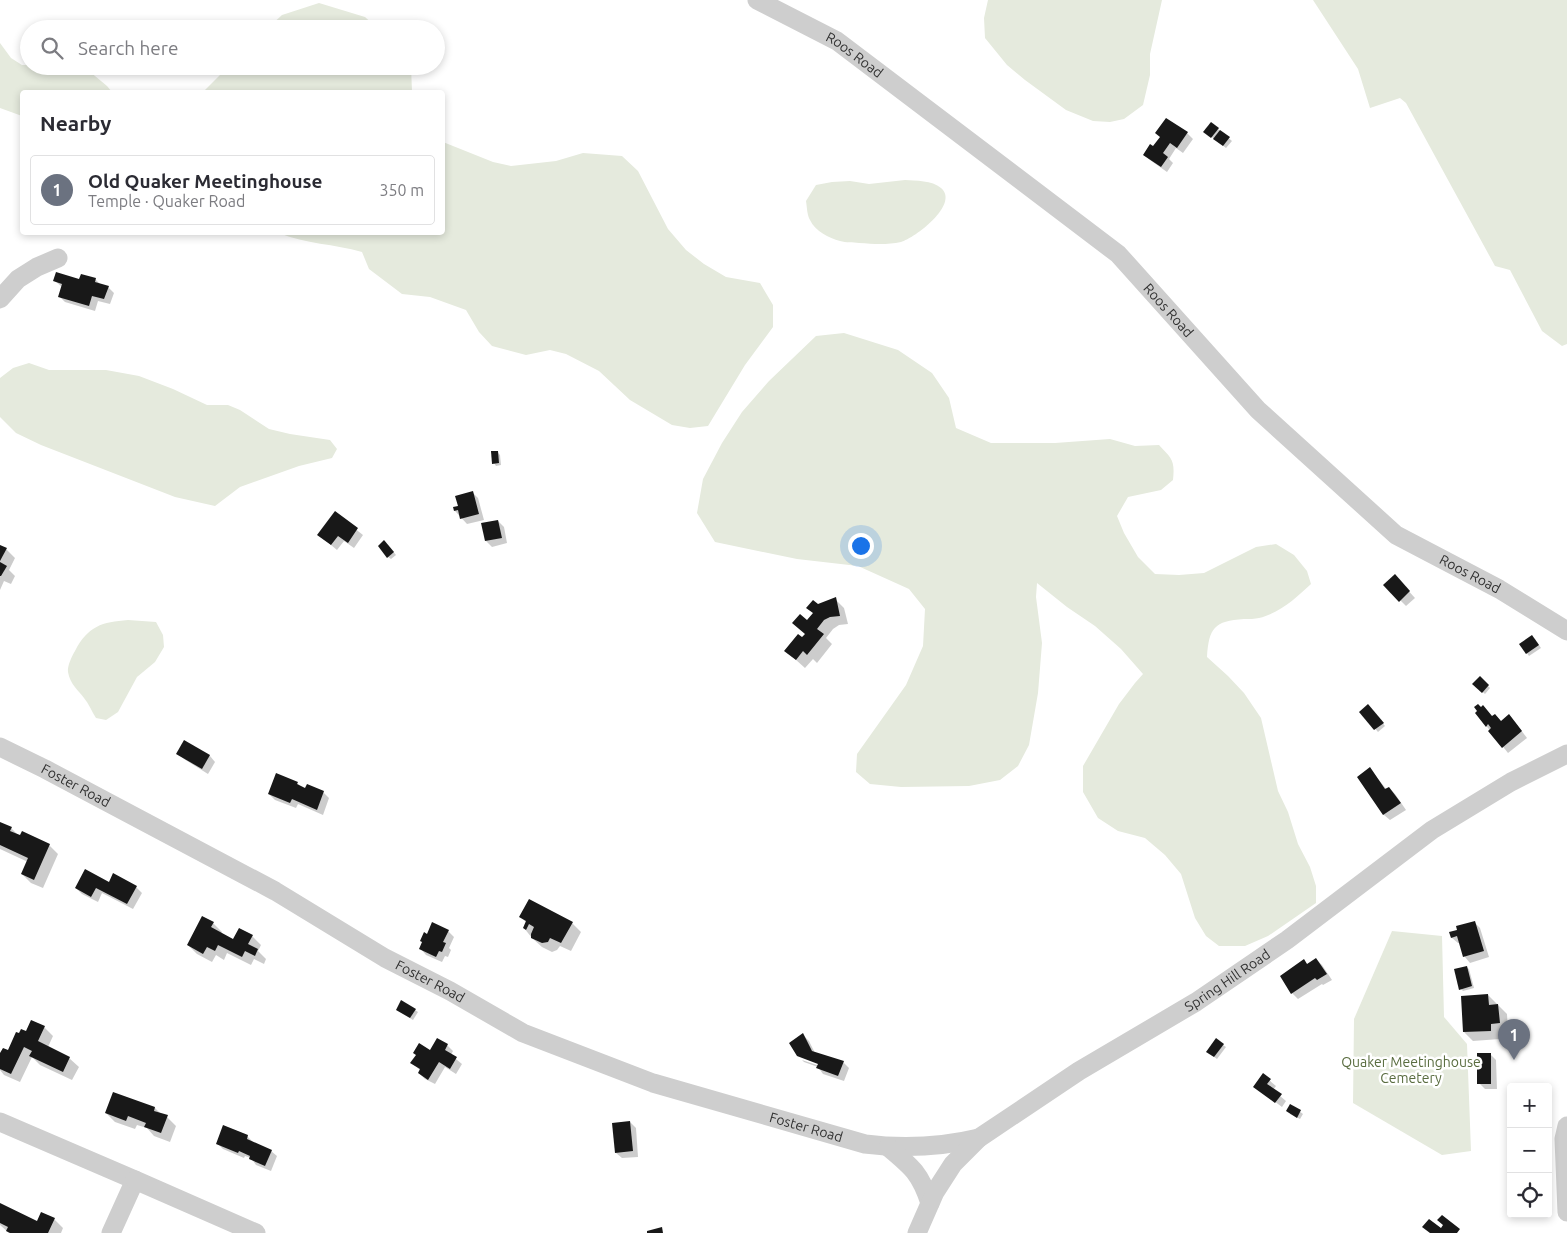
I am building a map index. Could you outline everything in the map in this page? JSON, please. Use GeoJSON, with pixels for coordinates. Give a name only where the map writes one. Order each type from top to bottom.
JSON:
{"type":"FeatureCollection","features":[{"type":"Feature","properties":{"kind":"street","name":"Roos Road"},"geometry":{"type":"LineString","coordinates":[[757,0],[837,41],[1118,254],[1258,410],[1396,535],[1499,589],[1567,631]]}},
{"type":"Feature","properties":{"kind":"street"},"geometry":{"type":"LineString","coordinates":[[0,299],[18,280],[37,267],[58,258]]}},
{"type":"Feature","properties":{"kind":"street","name":"Foster Road"},"geometry":{"type":"LineString","coordinates":[[0,747],[275,891],[385,958],[450,991],[523,1033],[653,1083],[864,1144],[888,1147],[941,1146],[979,1138]]}},
{"type":"Feature","properties":{"kind":"street","name":"Spring Hill Road"},"geometry":{"type":"LineString","coordinates":[[917,1233],[935,1192],[953,1164],[979,1138],[1078,1072],[1196,1002],[1224,983],[1287,940],[1432,830],[1512,782],[1567,754]]}},
{"type":"Feature","properties":{"kind":"street"},"geometry":{"type":"LineString","coordinates":[[0,1122],[256,1233]]}},
{"type":"Feature","properties":{"kind":"street"},"geometry":{"type":"LineString","coordinates":[[1567,1126],[1564,1139],[1567,1212]]}},
{"type":"Feature","properties":{"kind":"street"},"geometry":{"type":"LineString","coordinates":[[888,1147],[913,1168],[924,1185],[930,1203]]}},
{"type":"Feature","properties":{"kind":"street"},"geometry":{"type":"LineString","coordinates":[[111,1233],[135,1180]]}},
{"type":"Feature","properties":{"kind":"green space"},"geometry":{"type":"Polygon","coordinates":[[[988,0],[1162,0],[1150,54],[1150,75],[1143,105],[1124,119],[1110,122],[1093,121],[1066,110],[1007,65],[985,38],[984,18],[988,0]]]}},
{"type":"Feature","properties":{"kind":"green space"},"geometry":{"type":"Polygon","coordinates":[[[1313,0],[1567,0],[1567,344],[1562,346],[1542,331],[1510,270],[1495,266],[1406,103],[1400,98],[1370,108],[1358,69],[1313,0]]]}},
{"type":"Feature","properties":{"kind":"green space"},"geometry":{"type":"Polygon","coordinates":[[[319,3],[365,17],[368,20],[277,20],[282,15],[319,3]]]}},
{"type":"Feature","properties":{"kind":"green space"},"geometry":{"type":"Polygon","coordinates":[[[0,43],[11,58],[20,64],[20,75],[94,75],[110,90],[20,90],[20,115],[0,108],[0,43]]]}},
{"type":"Feature","properties":{"kind":"green space"},"geometry":{"type":"Polygon","coordinates":[[[220,75],[411,75],[412,90],[205,90],[220,75]]]}},
{"type":"Feature","properties":{"kind":"green space"},"geometry":{"type":"Polygon","coordinates":[[[445,143],[493,162],[511,166],[556,161],[583,153],[622,156],[638,171],[668,229],[686,250],[704,264],[726,277],[760,283],[773,305],[773,327],[745,365],[708,426],[690,428],[672,425],[630,400],[599,371],[566,354],[550,350],[526,355],[492,346],[479,332],[466,310],[430,297],[402,294],[369,269],[362,252],[284,235],[445,235],[445,143]]]}},
{"type":"Feature","properties":{"kind":"green space"},"geometry":{"type":"Polygon","coordinates":[[[905,180],[924,181],[937,185],[945,195],[945,203],[933,220],[916,234],[901,242],[880,244],[842,242],[823,234],[815,228],[809,218],[806,201],[816,185],[832,182],[850,181],[869,184],[905,180]]]}},
{"type":"Feature","properties":{"kind":"green space"},"geometry":{"type":"Polygon","coordinates":[[[844,333],[898,350],[932,373],[949,398],[956,428],[991,443],[1055,443],[1110,439],[1135,446],[1159,445],[1172,460],[1173,480],[1161,490],[1128,497],[1117,516],[1124,533],[1138,557],[1155,574],[1204,573],[1256,547],[1276,544],[1294,555],[1307,571],[1311,584],[1274,613],[1259,618],[1234,620],[1220,624],[1215,628],[1209,639],[1207,657],[1244,693],[1261,718],[1278,791],[1316,886],[1316,903],[1268,936],[1245,946],[1219,946],[1206,936],[1195,918],[1181,874],[1165,855],[1145,838],[1118,831],[1098,818],[1083,792],[1083,766],[1119,704],[1143,674],[1121,649],[1095,626],[1037,583],[1036,597],[1042,643],[1038,693],[1029,745],[1018,766],[1000,780],[969,786],[901,787],[870,784],[856,772],[857,754],[906,685],[923,646],[925,609],[909,589],[858,566],[797,559],[715,542],[697,513],[703,479],[722,443],[742,412],[769,381],[816,336],[844,333]]]}},
{"type":"Feature","properties":{"kind":"green space"},"geometry":{"type":"Polygon","coordinates":[[[29,363],[49,370],[106,370],[139,376],[207,405],[228,405],[240,410],[269,429],[330,440],[337,449],[332,458],[299,466],[240,487],[215,506],[175,497],[41,445],[16,433],[0,417],[0,378],[13,368],[29,363]]]}},
{"type":"Feature","properties":{"kind":"green space"},"geometry":{"type":"Polygon","coordinates":[[[128,620],[156,622],[163,635],[164,647],[155,662],[137,677],[118,712],[106,720],[96,718],[86,700],[70,680],[69,664],[80,643],[91,631],[103,624],[128,620]]]}},
{"type":"Feature","properties":{"kind":"green space","name":"Quaker Meetinghouse Cemetery"},"geometry":{"type":"Polygon","coordinates":[[[1392,931],[1442,936],[1444,1017],[1467,1044],[1471,1151],[1442,1155],[1353,1103],[1354,1019],[1392,931]]]}},
{"type":"Feature","properties":{"kind":"building"},"geometry":{"type":"Polygon","coordinates":[[[1166,118],[1188,132],[1177,148],[1170,143],[1163,153],[1168,157],[1161,167],[1143,155],[1150,144],[1153,146],[1160,137],[1155,133],[1166,118]]]}},
{"type":"Feature","properties":{"kind":"building"},"geometry":{"type":"Polygon","coordinates":[[[1211,122],[1219,128],[1211,138],[1203,132],[1211,122]]]}},
{"type":"Feature","properties":{"kind":"building"},"geometry":{"type":"Polygon","coordinates":[[[1220,130],[1230,137],[1223,146],[1213,139],[1220,130]]]}},
{"type":"Feature","properties":{"kind":"building"},"geometry":{"type":"Polygon","coordinates":[[[56,272],[79,279],[81,274],[96,278],[95,282],[109,286],[104,299],[92,296],[89,306],[58,297],[62,284],[53,281],[56,272]]]}},
{"type":"Feature","properties":{"kind":"building"},"geometry":{"type":"Polygon","coordinates":[[[491,451],[498,451],[499,463],[492,464],[491,451]]]}},
{"type":"Feature","properties":{"kind":"building"},"geometry":{"type":"Polygon","coordinates":[[[473,491],[479,514],[460,519],[458,510],[454,511],[453,507],[458,506],[455,496],[473,491]]]}},
{"type":"Feature","properties":{"kind":"building"},"geometry":{"type":"Polygon","coordinates":[[[335,511],[358,528],[348,543],[338,536],[331,545],[317,535],[335,511]]]}},
{"type":"Feature","properties":{"kind":"building"},"geometry":{"type":"Polygon","coordinates":[[[498,520],[502,538],[485,541],[481,523],[498,520]]]}},
{"type":"Feature","properties":{"kind":"building"},"geometry":{"type":"Polygon","coordinates":[[[384,540],[394,552],[387,558],[378,546],[384,540]]]}},
{"type":"Feature","properties":{"kind":"building"},"geometry":{"type":"Polygon","coordinates":[[[0,545],[7,548],[0,561],[0,545]]]}},
{"type":"Feature","properties":{"kind":"building"},"geometry":{"type":"Polygon","coordinates":[[[0,562],[7,566],[1,576],[0,576],[0,562]]]}},
{"type":"Feature","properties":{"kind":"building"},"geometry":{"type":"Polygon","coordinates":[[[1395,574],[1410,591],[1399,602],[1383,585],[1395,574]]]}},
{"type":"Feature","properties":{"kind":"building"},"geometry":{"type":"Polygon","coordinates":[[[836,597],[840,616],[824,620],[817,629],[824,634],[807,655],[803,651],[796,660],[784,651],[798,634],[802,637],[805,634],[792,623],[800,614],[807,620],[813,613],[806,608],[813,600],[818,604],[836,597]]]}},
{"type":"Feature","properties":{"kind":"building"},"geometry":{"type":"Polygon","coordinates":[[[1532,635],[1539,645],[1526,654],[1519,644],[1532,635]]]}},
{"type":"Feature","properties":{"kind":"building"},"geometry":{"type":"Polygon","coordinates":[[[1480,676],[1489,685],[1482,693],[1472,684],[1480,676]]]}},
{"type":"Feature","properties":{"kind":"building"},"geometry":{"type":"Polygon","coordinates":[[[1368,704],[1384,723],[1374,730],[1359,712],[1368,704]]]}},
{"type":"Feature","properties":{"kind":"building"},"geometry":{"type":"Polygon","coordinates":[[[1478,704],[1481,707],[1483,705],[1492,716],[1495,714],[1501,721],[1509,714],[1522,731],[1502,748],[1488,731],[1491,728],[1488,724],[1486,727],[1475,713],[1477,711],[1474,707],[1478,704]]]}},
{"type":"Feature","properties":{"kind":"building"},"geometry":{"type":"Polygon","coordinates":[[[184,740],[210,755],[202,769],[176,754],[184,740]]]}},
{"type":"Feature","properties":{"kind":"building"},"geometry":{"type":"Polygon","coordinates":[[[1370,767],[1385,789],[1389,787],[1401,803],[1383,815],[1357,777],[1370,767]]]}},
{"type":"Feature","properties":{"kind":"building"},"geometry":{"type":"Polygon","coordinates":[[[276,773],[298,782],[297,784],[305,788],[307,784],[324,791],[317,810],[292,799],[290,803],[268,794],[276,773]]]}},
{"type":"Feature","properties":{"kind":"building"},"geometry":{"type":"Polygon","coordinates":[[[0,822],[12,827],[10,831],[20,835],[22,831],[50,844],[34,880],[21,874],[28,858],[0,845],[0,822]]]}},
{"type":"Feature","properties":{"kind":"building"},"geometry":{"type":"Polygon","coordinates":[[[85,869],[109,882],[113,873],[137,886],[127,904],[96,888],[91,897],[75,888],[85,869]]]}},
{"type":"Feature","properties":{"kind":"building"},"geometry":{"type":"Polygon","coordinates":[[[529,899],[573,922],[561,943],[550,938],[548,942],[542,943],[531,938],[534,927],[529,924],[526,930],[523,928],[526,921],[519,917],[529,899]]]}},
{"type":"Feature","properties":{"kind":"building"},"geometry":{"type":"Polygon","coordinates":[[[202,916],[214,922],[211,927],[233,939],[239,928],[253,935],[248,944],[258,949],[255,956],[245,951],[242,957],[218,945],[215,951],[207,947],[203,954],[187,945],[202,916]]]}},
{"type":"Feature","properties":{"kind":"building"},"geometry":{"type":"Polygon","coordinates":[[[1475,921],[1484,951],[1463,957],[1457,936],[1451,938],[1449,932],[1457,930],[1456,926],[1475,921]]]}},
{"type":"Feature","properties":{"kind":"building"},"geometry":{"type":"Polygon","coordinates":[[[432,922],[449,930],[443,942],[446,943],[442,952],[439,951],[436,957],[419,949],[424,932],[427,934],[432,922]]]}},
{"type":"Feature","properties":{"kind":"building"},"geometry":{"type":"Polygon","coordinates":[[[1316,958],[1327,974],[1317,980],[1315,978],[1291,994],[1280,976],[1304,959],[1307,964],[1316,958]]]}},
{"type":"Feature","properties":{"kind":"building"},"geometry":{"type":"Polygon","coordinates":[[[1467,966],[1472,986],[1459,990],[1454,969],[1467,966]]]}},
{"type":"Feature","properties":{"kind":"building"},"geometry":{"type":"Polygon","coordinates":[[[1488,994],[1489,1005],[1498,1004],[1500,1023],[1491,1024],[1491,1031],[1463,1032],[1461,996],[1488,994]]]}},
{"type":"Feature","properties":{"kind":"building"},"geometry":{"type":"Polygon","coordinates":[[[401,1000],[416,1009],[410,1018],[396,1010],[401,1000]]]}},
{"type":"Feature","properties":{"kind":"building"},"geometry":{"type":"Polygon","coordinates":[[[31,1020],[45,1026],[38,1041],[70,1057],[63,1072],[29,1056],[32,1051],[24,1047],[11,1074],[0,1069],[0,1053],[3,1048],[8,1050],[16,1032],[19,1033],[21,1029],[26,1031],[31,1020]]]}},
{"type":"Feature","properties":{"kind":"building"},"geometry":{"type":"Polygon","coordinates":[[[803,1033],[812,1051],[844,1061],[838,1076],[816,1068],[818,1064],[797,1056],[789,1043],[803,1033]]]}},
{"type":"Feature","properties":{"kind":"building"},"geometry":{"type":"Polygon","coordinates":[[[437,1038],[448,1044],[445,1050],[457,1057],[450,1069],[439,1062],[428,1080],[418,1073],[420,1069],[410,1063],[416,1055],[413,1053],[419,1043],[430,1050],[437,1038]]]}},
{"type":"Feature","properties":{"kind":"building"},"geometry":{"type":"Polygon","coordinates":[[[1216,1038],[1224,1044],[1214,1057],[1206,1052],[1216,1038]]]}},
{"type":"Feature","properties":{"kind":"building"},"geometry":{"type":"Polygon","coordinates":[[[1477,1053],[1491,1053],[1491,1084],[1477,1084],[1477,1053]]]}},
{"type":"Feature","properties":{"kind":"building"},"geometry":{"type":"Polygon","coordinates":[[[1263,1073],[1271,1079],[1267,1084],[1282,1094],[1275,1103],[1253,1087],[1263,1073]]]}},
{"type":"Feature","properties":{"kind":"building"},"geometry":{"type":"Polygon","coordinates":[[[113,1092],[155,1107],[154,1111],[168,1115],[161,1133],[144,1127],[146,1123],[128,1116],[126,1121],[105,1113],[113,1092]]]}},
{"type":"Feature","properties":{"kind":"building"},"geometry":{"type":"Polygon","coordinates":[[[1290,1104],[1301,1110],[1297,1118],[1286,1111],[1290,1104]]]}},
{"type":"Feature","properties":{"kind":"building"},"geometry":{"type":"Polygon","coordinates":[[[630,1121],[633,1151],[615,1153],[612,1123],[630,1121]]]}},
{"type":"Feature","properties":{"kind":"building"},"geometry":{"type":"Polygon","coordinates":[[[223,1125],[248,1135],[247,1139],[272,1150],[265,1166],[249,1159],[250,1156],[239,1151],[238,1153],[216,1144],[223,1125]]]}},
{"type":"Feature","properties":{"kind":"building"},"geometry":{"type":"Polygon","coordinates":[[[0,1203],[37,1221],[41,1212],[55,1218],[48,1233],[10,1233],[6,1231],[8,1227],[0,1223],[0,1203]]]}},
{"type":"Feature","properties":{"kind":"building"},"geometry":{"type":"Polygon","coordinates":[[[1442,1215],[1460,1229],[1457,1233],[1430,1233],[1422,1227],[1429,1219],[1441,1228],[1443,1225],[1437,1220],[1442,1215]]]}},
{"type":"Feature","properties":{"kind":"building"},"geometry":{"type":"Polygon","coordinates":[[[662,1227],[663,1233],[647,1233],[647,1231],[662,1227]]]}},
{"type":"Feature","properties":{"kind":"place","name":"Old Quaker Meetinghouse"},"geometry":{"type":"Point","coordinates":[1514,1060]}}]}
